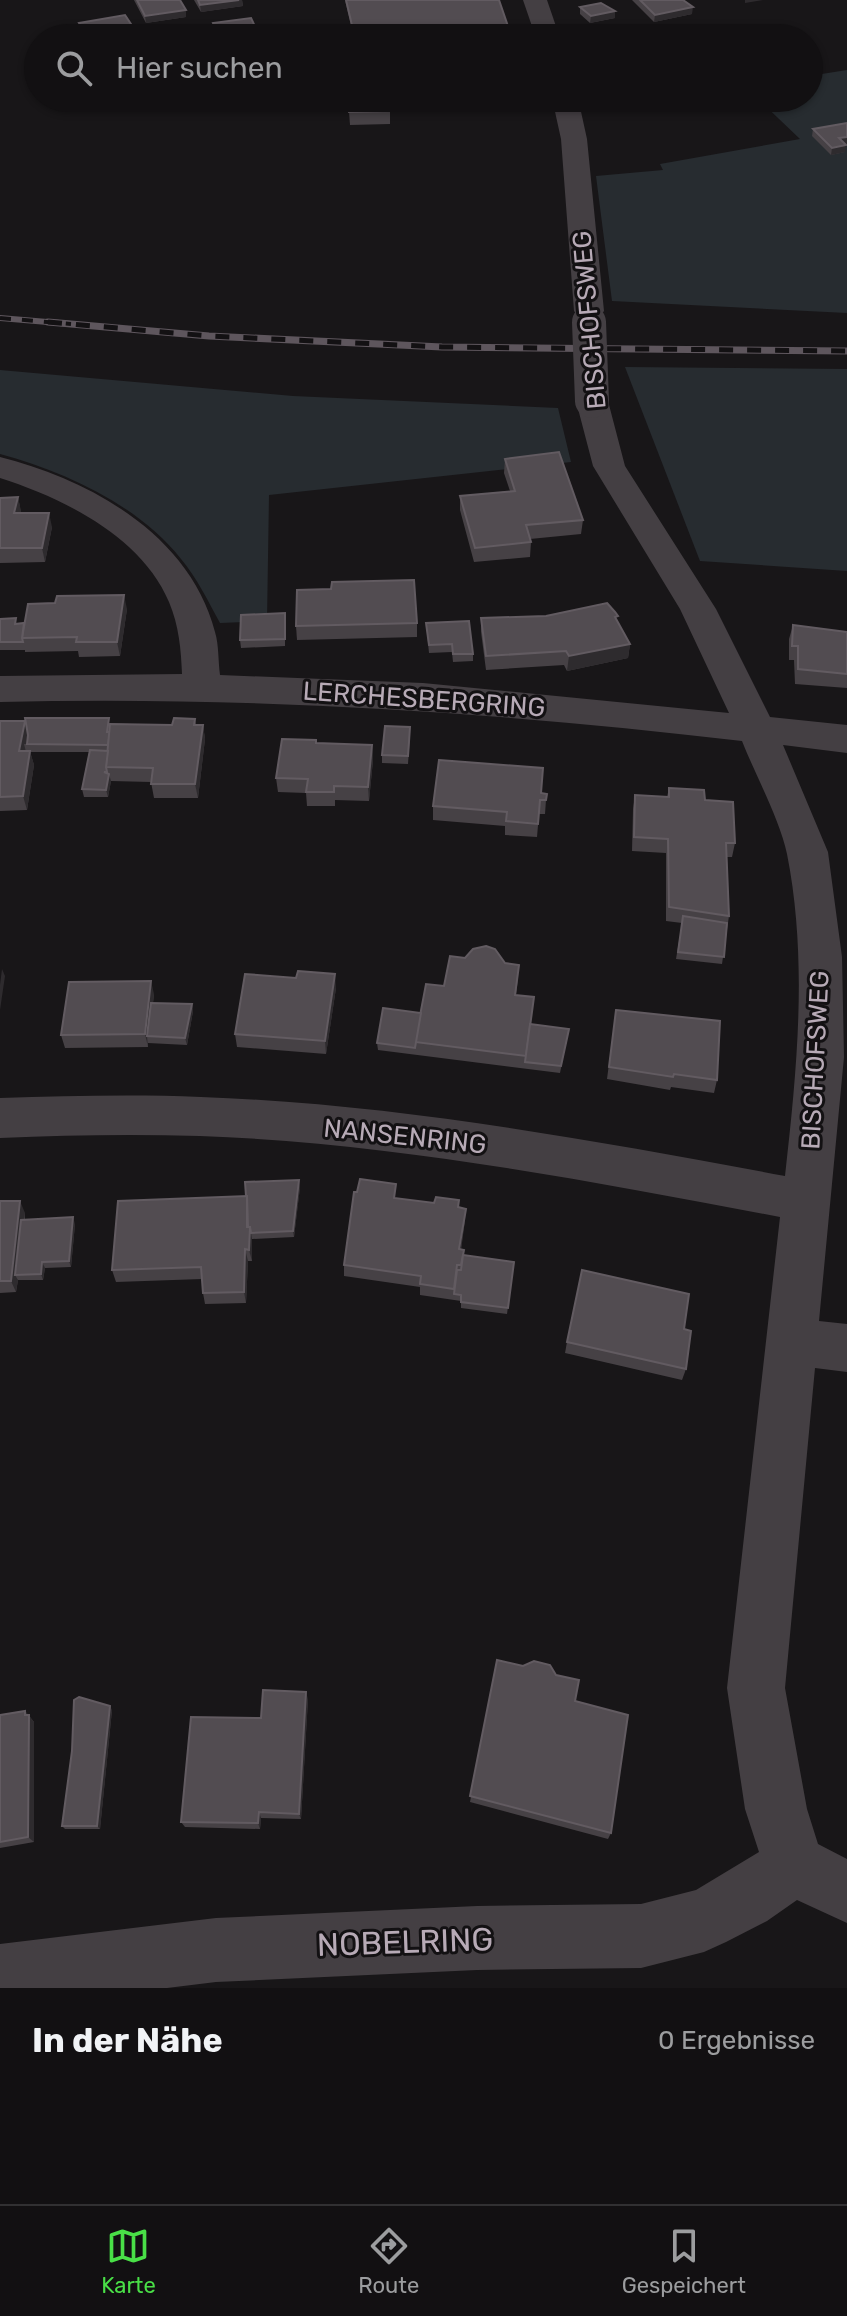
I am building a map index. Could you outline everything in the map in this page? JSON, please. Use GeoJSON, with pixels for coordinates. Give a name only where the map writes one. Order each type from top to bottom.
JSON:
{"type":"FeatureCollection","features":[{"type":"Feature","properties":{"kind":"street"},"geometry":{"type":"LineString","coordinates":[[535,0],[543,24]]}},
{"type":"Feature","properties":{"kind":"street","name":"BISCHOFSWEG"},"geometry":{"type":"LineString","coordinates":[[568,112],[574,139],[589,311],[592,401],[609,466],[698,609],[757,730],[807,852],[820,957],[821,1057],[756,1688],[776,1809],[820,1878]]}},
{"type":"Feature","properties":{"kind":"street"},"geometry":{"type":"LineString","coordinates":[[0,467],[29,475],[100,508],[147,543],[177,585],[196,630],[202,687]]}},
{"type":"Feature","properties":{"kind":"street","name":"LERCHESBERGRING"},"geometry":{"type":"LineString","coordinates":[[0,689],[202,687],[367,693],[562,707],[847,739]]}},
{"type":"Feature","properties":{"kind":"street","name":"NANSENRING"},"geometry":{"type":"LineString","coordinates":[[0,1118],[141,1114],[417,1136],[564,1155],[806,1201]]}},
{"type":"Feature","properties":{"kind":"street"},"geometry":{"type":"LineString","coordinates":[[791,1341],[847,1348]]}},
{"type":"Feature","properties":{"kind":"street","name":"NOBELRING"},"geometry":{"type":"LineString","coordinates":[[0,1976],[216,1950],[477,1938],[641,1936],[704,1920],[745,1899],[820,1878]]}},
{"type":"Feature","properties":{"kind":"shaded area"},"geometry":{"type":"Polygon","coordinates":[[[847,70],[847,313],[612,301],[596,176],[663,170],[660,164],[800,139],[772,112],[823,112],[823,74],[847,70]]]}},
{"type":"Feature","properties":{"kind":"shaded area"},"geometry":{"type":"Polygon","coordinates":[[[625,367],[847,369],[847,571],[700,561],[625,367]]]}},
{"type":"Feature","properties":{"kind":"shaded area"},"geometry":{"type":"Polygon","coordinates":[[[0,370],[293,396],[558,408],[571,462],[269,495],[267,621],[220,623],[187,566],[144,523],[123,507],[75,481],[0,454],[0,370]]]}},
{"type":"Feature","properties":{"kind":"building"},"geometry":{"type":"Polygon","coordinates":[[[137,0],[180,0],[186,10],[145,16],[137,0]]]}},
{"type":"Feature","properties":{"kind":"building"},"geometry":{"type":"Polygon","coordinates":[[[198,0],[239,0],[200,5],[198,0]]]}},
{"type":"Feature","properties":{"kind":"building"},"geometry":{"type":"Polygon","coordinates":[[[346,0],[499,0],[507,24],[352,24],[346,0]]]}},
{"type":"Feature","properties":{"kind":"building"},"geometry":{"type":"Polygon","coordinates":[[[640,0],[683,0],[693,7],[655,15],[640,0]]]}},
{"type":"Feature","properties":{"kind":"building"},"geometry":{"type":"Polygon","coordinates":[[[601,3],[615,11],[591,16],[580,7],[601,3]]]}},
{"type":"Feature","properties":{"kind":"building"},"geometry":{"type":"Polygon","coordinates":[[[125,15],[131,24],[80,24],[125,15]]]}},
{"type":"Feature","properties":{"kind":"building"},"geometry":{"type":"Polygon","coordinates":[[[251,18],[254,24],[213,24],[251,18]]]}},
{"type":"Feature","properties":{"kind":"building"},"geometry":{"type":"Polygon","coordinates":[[[847,123],[847,137],[839,138],[846,145],[832,148],[813,129],[847,123]]]}},
{"type":"Feature","properties":{"kind":"building"},"geometry":{"type":"Polygon","coordinates":[[[559,452],[583,520],[526,525],[531,542],[475,548],[460,496],[515,491],[505,459],[559,452]]]}},
{"type":"Feature","properties":{"kind":"building"},"geometry":{"type":"Polygon","coordinates":[[[18,497],[14,513],[49,513],[42,548],[0,548],[0,498],[18,497]]]}},
{"type":"Feature","properties":{"kind":"building"},"geometry":{"type":"Polygon","coordinates":[[[414,580],[417,623],[296,626],[297,590],[331,589],[332,582],[414,580]]]}},
{"type":"Feature","properties":{"kind":"building"},"geometry":{"type":"Polygon","coordinates":[[[124,595],[117,642],[76,642],[77,637],[22,638],[28,604],[55,603],[57,596],[124,595]]]}},
{"type":"Feature","properties":{"kind":"building"},"geometry":{"type":"Polygon","coordinates":[[[607,603],[618,616],[615,617],[630,644],[569,656],[566,651],[486,656],[481,618],[546,616],[607,603]]]}},
{"type":"Feature","properties":{"kind":"building"},"geometry":{"type":"Polygon","coordinates":[[[285,613],[285,639],[240,640],[241,615],[285,613]]]}},
{"type":"Feature","properties":{"kind":"building"},"geometry":{"type":"Polygon","coordinates":[[[16,618],[15,624],[24,623],[23,642],[0,642],[0,619],[16,618]]]}},
{"type":"Feature","properties":{"kind":"building"},"geometry":{"type":"Polygon","coordinates":[[[469,621],[473,654],[453,654],[452,644],[429,645],[426,623],[469,621]]]}},
{"type":"Feature","properties":{"kind":"building"},"geometry":{"type":"Polygon","coordinates":[[[793,625],[847,632],[847,674],[798,669],[798,646],[792,646],[793,625]]]}},
{"type":"Feature","properties":{"kind":"building"},"geometry":{"type":"Polygon","coordinates":[[[25,718],[109,718],[108,745],[27,744],[25,718]]]}},
{"type":"Feature","properties":{"kind":"building"},"geometry":{"type":"Polygon","coordinates":[[[174,718],[195,719],[194,725],[203,725],[195,784],[151,784],[153,768],[106,767],[110,724],[172,725],[174,718]]]}},
{"type":"Feature","properties":{"kind":"building"},"geometry":{"type":"Polygon","coordinates":[[[0,721],[25,721],[19,751],[30,751],[23,796],[0,797],[0,721]]]}},
{"type":"Feature","properties":{"kind":"building"},"geometry":{"type":"Polygon","coordinates":[[[385,726],[410,727],[408,756],[382,755],[385,726]]]}},
{"type":"Feature","properties":{"kind":"building"},"geometry":{"type":"Polygon","coordinates":[[[282,739],[372,745],[368,787],[334,786],[334,792],[306,792],[308,779],[276,778],[282,739]]]}},
{"type":"Feature","properties":{"kind":"building"},"geometry":{"type":"Polygon","coordinates":[[[90,750],[108,751],[107,772],[104,772],[109,774],[106,790],[82,789],[90,750]]]}},
{"type":"Feature","properties":{"kind":"building"},"geometry":{"type":"Polygon","coordinates":[[[439,760],[543,768],[541,793],[547,794],[546,800],[540,800],[538,824],[506,821],[507,812],[433,806],[439,760]]]}},
{"type":"Feature","properties":{"kind":"building"},"geometry":{"type":"Polygon","coordinates":[[[669,788],[704,790],[705,800],[733,802],[735,843],[726,843],[729,916],[669,907],[668,839],[634,837],[635,795],[669,797],[669,788]]]}},
{"type":"Feature","properties":{"kind":"building"},"geometry":{"type":"Polygon","coordinates":[[[683,916],[727,923],[724,957],[678,952],[683,916]]]}},
{"type":"Feature","properties":{"kind":"building"},"geometry":{"type":"Polygon","coordinates":[[[486,946],[495,949],[505,963],[519,965],[515,995],[534,997],[526,1056],[415,1042],[426,984],[444,986],[450,956],[465,958],[473,949],[486,946]]]}},
{"type":"Feature","properties":{"kind":"building"},"geometry":{"type":"Polygon","coordinates":[[[298,971],[335,974],[325,1041],[235,1034],[245,974],[296,978],[298,971]]]}},
{"type":"Feature","properties":{"kind":"building"},"geometry":{"type":"Polygon","coordinates":[[[151,981],[145,1034],[61,1035],[69,982],[151,981]]]}},
{"type":"Feature","properties":{"kind":"building"},"geometry":{"type":"Polygon","coordinates":[[[151,1003],[192,1004],[185,1038],[147,1036],[151,1003]]]}},
{"type":"Feature","properties":{"kind":"building"},"geometry":{"type":"Polygon","coordinates":[[[383,1008],[421,1013],[415,1048],[377,1043],[383,1008]]]}},
{"type":"Feature","properties":{"kind":"building"},"geometry":{"type":"Polygon","coordinates":[[[616,1010],[720,1021],[717,1080],[609,1067],[616,1010]]]}},
{"type":"Feature","properties":{"kind":"building"},"geometry":{"type":"Polygon","coordinates":[[[530,1024],[569,1029],[561,1066],[525,1062],[530,1024]]]}},
{"type":"Feature","properties":{"kind":"building"},"geometry":{"type":"Polygon","coordinates":[[[360,1179],[396,1184],[394,1198],[434,1203],[436,1197],[459,1200],[458,1207],[466,1209],[459,1249],[464,1250],[461,1265],[457,1265],[454,1289],[420,1284],[421,1276],[344,1265],[354,1192],[357,1192],[360,1179]]]}},
{"type":"Feature","properties":{"kind":"building"},"geometry":{"type":"Polygon","coordinates":[[[299,1180],[293,1231],[251,1233],[245,1182],[299,1180]]]}},
{"type":"Feature","properties":{"kind":"building"},"geometry":{"type":"Polygon","coordinates":[[[247,1196],[247,1227],[250,1227],[249,1250],[245,1249],[244,1292],[203,1293],[201,1267],[112,1270],[118,1201],[247,1196]]]}},
{"type":"Feature","properties":{"kind":"building"},"geometry":{"type":"Polygon","coordinates":[[[0,1201],[20,1201],[11,1281],[0,1281],[0,1201]]]}},
{"type":"Feature","properties":{"kind":"building"},"geometry":{"type":"Polygon","coordinates":[[[73,1217],[69,1261],[42,1262],[41,1274],[15,1275],[21,1220],[73,1217]]]}},
{"type":"Feature","properties":{"kind":"building"},"geometry":{"type":"Polygon","coordinates":[[[463,1255],[514,1262],[508,1308],[461,1302],[461,1295],[454,1294],[457,1270],[461,1270],[463,1255]]]}},
{"type":"Feature","properties":{"kind":"building"},"geometry":{"type":"Polygon","coordinates":[[[582,1270],[689,1294],[684,1329],[691,1331],[686,1369],[567,1342],[582,1270]]]}},
{"type":"Feature","properties":{"kind":"building"},"geometry":{"type":"Polygon","coordinates":[[[497,1660],[523,1666],[534,1661],[550,1665],[556,1675],[579,1680],[575,1701],[628,1715],[611,1833],[470,1796],[497,1660]]]}},
{"type":"Feature","properties":{"kind":"building"},"geometry":{"type":"Polygon","coordinates":[[[263,1690],[306,1692],[299,1814],[259,1812],[258,1823],[181,1822],[191,1717],[261,1718],[263,1690]]]}},
{"type":"Feature","properties":{"kind":"building"},"geometry":{"type":"Polygon","coordinates":[[[79,1697],[110,1706],[97,1826],[62,1826],[72,1751],[74,1700],[79,1697]]]}},
{"type":"Feature","properties":{"kind":"building"},"geometry":{"type":"Polygon","coordinates":[[[25,1711],[25,1715],[29,1715],[28,1837],[0,1842],[0,1715],[25,1711]]]}},
{"type":"Feature","properties":{"kind":"railway"},"geometry":{"type":"LineString","coordinates":[[0,318],[71,324]]}},
{"type":"Feature","properties":{"kind":"railway"},"geometry":{"type":"LineString","coordinates":[[48,322],[71,324]]}},
{"type":"Feature","properties":{"kind":"railway"},"geometry":{"type":"LineString","coordinates":[[71,324],[209,336],[442,347],[847,351]]}}]}
